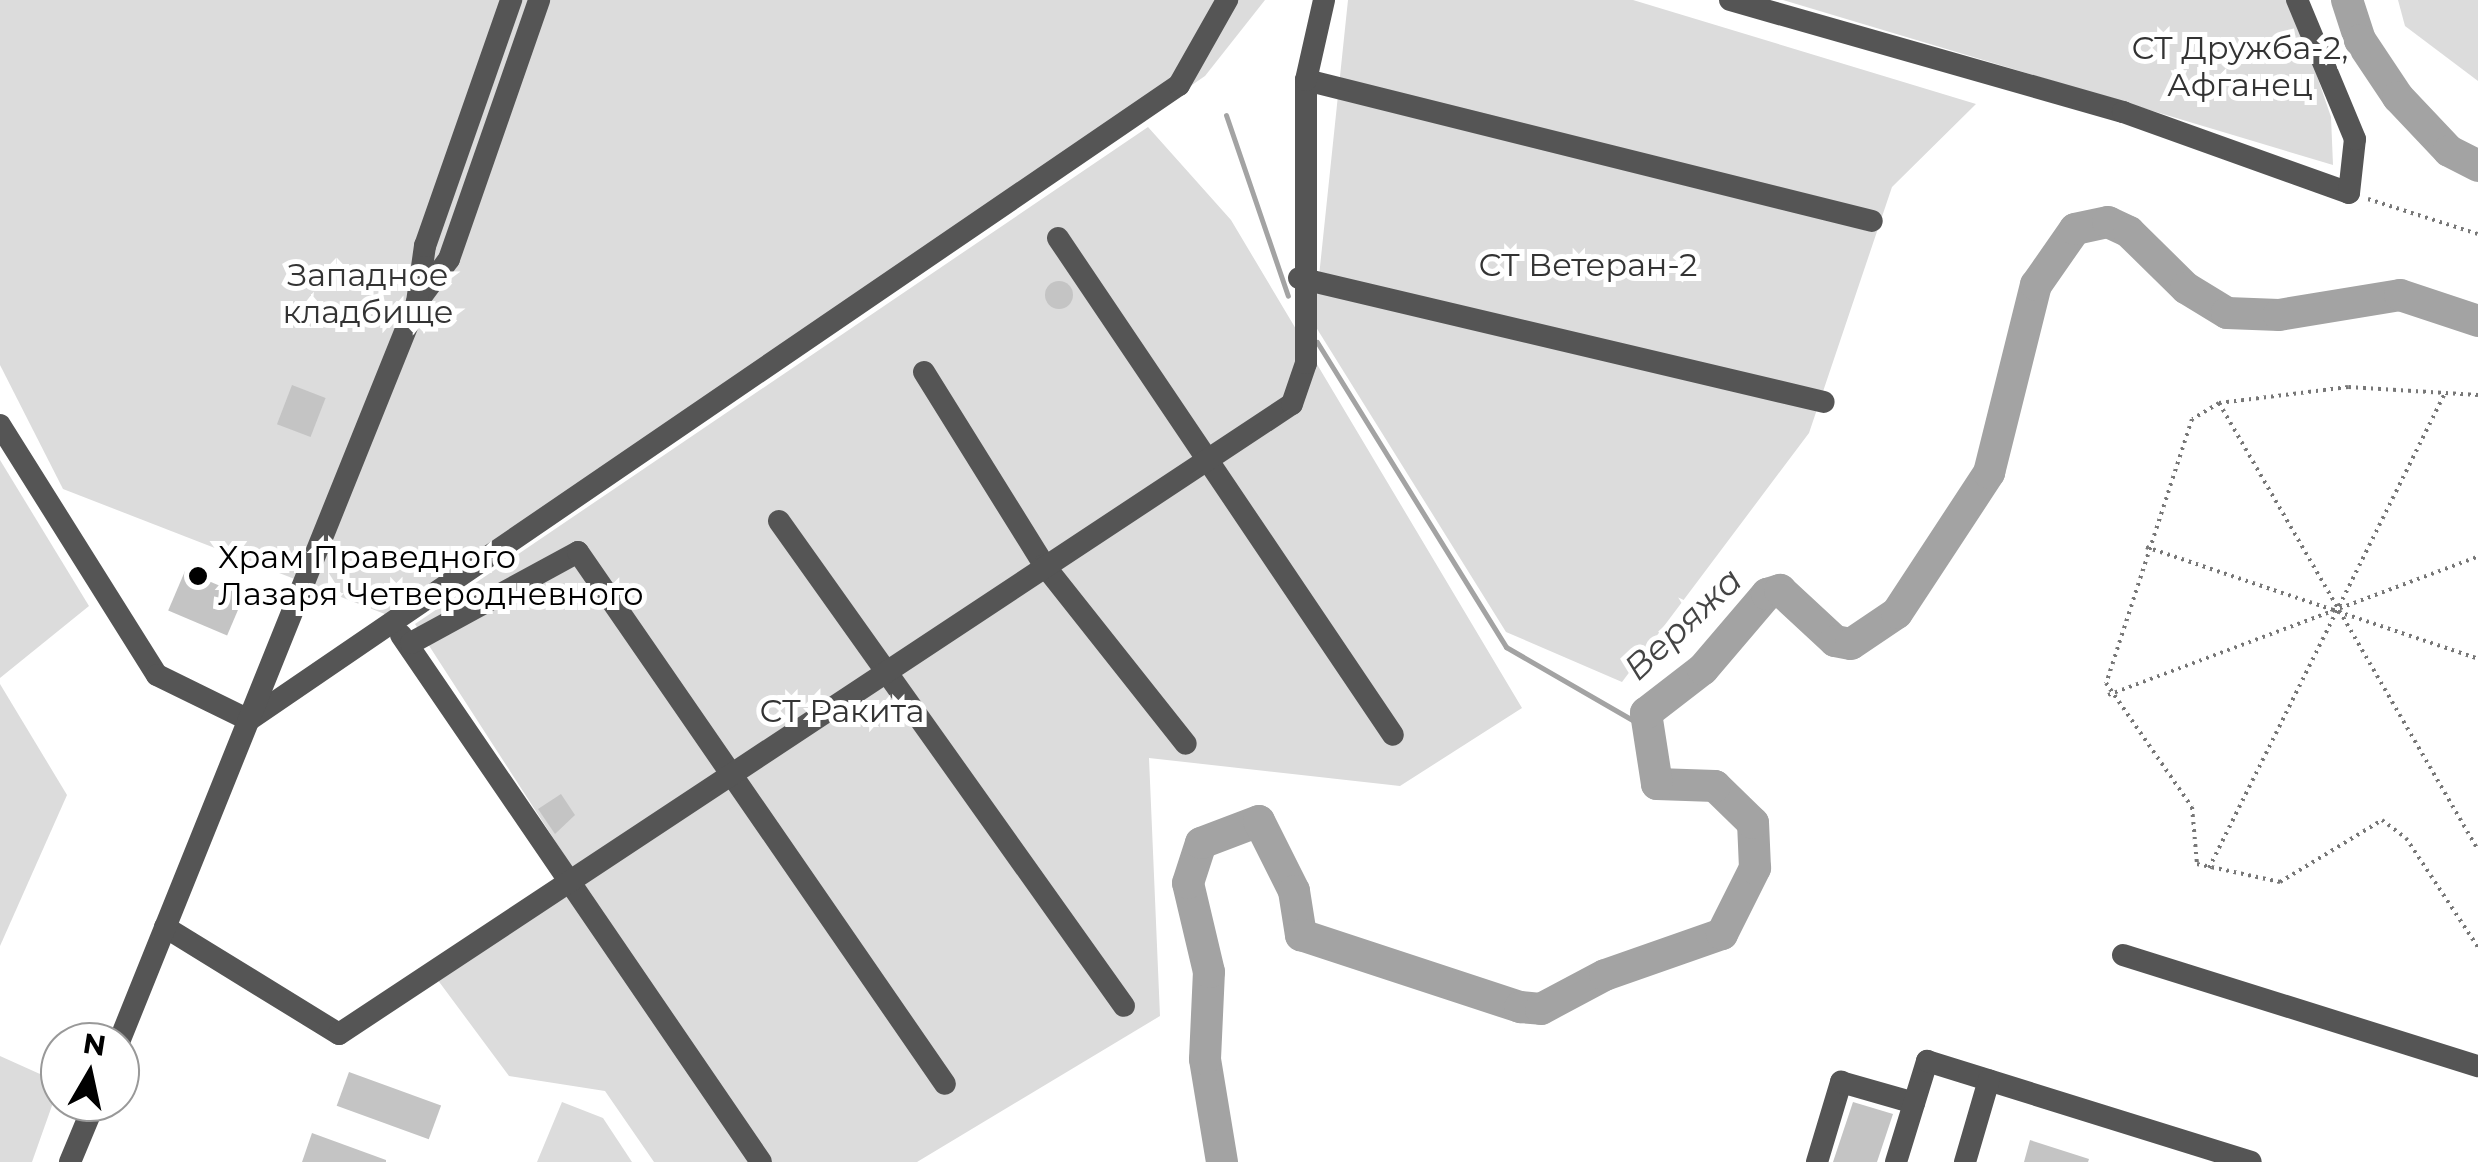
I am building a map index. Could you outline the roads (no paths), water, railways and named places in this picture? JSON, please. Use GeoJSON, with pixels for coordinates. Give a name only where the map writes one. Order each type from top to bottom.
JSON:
{"type":"FeatureCollection","features":[{"type":"Feature","properties":{"kind":"street"},"geometry":{"type":"LineString","coordinates":[[127,1022],[417,302],[425,246],[512,0]]}},
{"type":"Feature","properties":{"kind":"street"},"geometry":{"type":"LineString","coordinates":[[417,302],[449,259],[539,0]]}},
{"type":"Feature","properties":{"kind":"street"},"geometry":{"type":"LineString","coordinates":[[249,720],[1178,85],[1228,0]]}},
{"type":"Feature","properties":{"kind":"street"},"geometry":{"type":"LineString","coordinates":[[166,927],[338,1034],[1292,404],[1306,363],[1299,278],[1312,147],[1306,80],[1324,0]]}},
{"type":"Feature","properties":{"kind":"street"},"geometry":{"type":"LineString","coordinates":[[1730,0],[2123,112],[2349,193],[2355,140],[2297,0]]}},
{"type":"Feature","properties":{"kind":"street"},"geometry":{"type":"LineString","coordinates":[[1306,80],[1872,221]]}},
{"type":"Feature","properties":{"kind":"street"},"geometry":{"type":"LineString","coordinates":[[1058,238],[1393,735]]}},
{"type":"Feature","properties":{"kind":"street"},"geometry":{"type":"LineString","coordinates":[[1299,278],[1824,402]]}},
{"type":"Feature","properties":{"kind":"street"},"geometry":{"type":"LineString","coordinates":[[924,372],[1044,566],[1186,744]]}},
{"type":"Feature","properties":{"kind":"street"},"geometry":{"type":"LineString","coordinates":[[0,426],[157,675],[249,720]]}},
{"type":"Feature","properties":{"kind":"street"},"geometry":{"type":"LineString","coordinates":[[779,521],[1124,1006]]}},
{"type":"Feature","properties":{"kind":"street"},"geometry":{"type":"LineString","coordinates":[[411,644],[578,552],[728,775],[946,1084]]}},
{"type":"Feature","properties":{"kind":"street"},"geometry":{"type":"LineString","coordinates":[[391,626],[411,644],[566,880],[760,1162]]}},
{"type":"Feature","properties":{"kind":"street"},"geometry":{"type":"LineString","coordinates":[[2123,955],[2478,1066]]}},
{"type":"Feature","properties":{"kind":"street"},"geometry":{"type":"LineString","coordinates":[[1896,1162],[1927,1061],[2250,1162]]}},
{"type":"Feature","properties":{"kind":"street"},"geometry":{"type":"LineString","coordinates":[[1965,1162],[1989,1080]]}},
{"type":"Feature","properties":{"kind":"street"},"geometry":{"type":"LineString","coordinates":[[1817,1162],[1841,1082],[1914,1103]]}},
{"type":"Feature","properties":{"kind":"street"},"geometry":{"type":"LineString","coordinates":[[70,1162],[86,1122]]}},
{"type":"Feature","properties":{"kind":"waterway","name":"Веряжа"},"geometry":{"type":"LineString","coordinates":[[2347,0],[2360,40],[2398,97],[2449,151],[2478,166]]}},
{"type":"Feature","properties":{"kind":"waterway"},"geometry":{"type":"LineString","coordinates":[[1226,115],[1288,296]]}},
{"type":"Feature","properties":{"kind":"waterway","name":"Веряжа"},"geometry":{"type":"LineString","coordinates":[[1222,1162],[1205,1059],[1209,972],[1188,883],[1201,843],[1259,821],[1294,891],[1301,935],[1520,1007],[1541,1009],[1605,975],[1722,934],[1755,868],[1753,823],[1715,786],[1657,784],[1646,713],[1703,669],[1767,594],[1780,590],[1835,641],[1851,644],[1897,613],[1989,473],[2036,285],[2075,229],[2108,222],[2129,232],[2186,288],[2227,313],[2279,315],[2400,295],[2478,321]]}},
{"type":"Feature","properties":{"kind":"waterway"},"geometry":{"type":"LineString","coordinates":[[1317,342],[1506,647],[1643,726]]}},
{"type":"Feature","properties":{"kind":"place","name":"Храм Праведного Лазаря Четверодневного"},"geometry":{"type":"Point","coordinates":[198,576]}},
{"type":"Feature","properties":{"kind":"park label","name":"СТ Дружба-2, Афганец"},"geometry":{"type":"Point","coordinates":[2240,68]}},
{"type":"Feature","properties":{"kind":"park label","name":"СТ Ветеран-2"},"geometry":{"type":"Point","coordinates":[1588,265]}},
{"type":"Feature","properties":{"kind":"park label","name":"Западное кладбище"},"geometry":{"type":"Point","coordinates":[368,294]}},
{"type":"Feature","properties":{"kind":"park label","name":"СТ Ракита"},"geometry":{"type":"Point","coordinates":[842,711]}}]}
